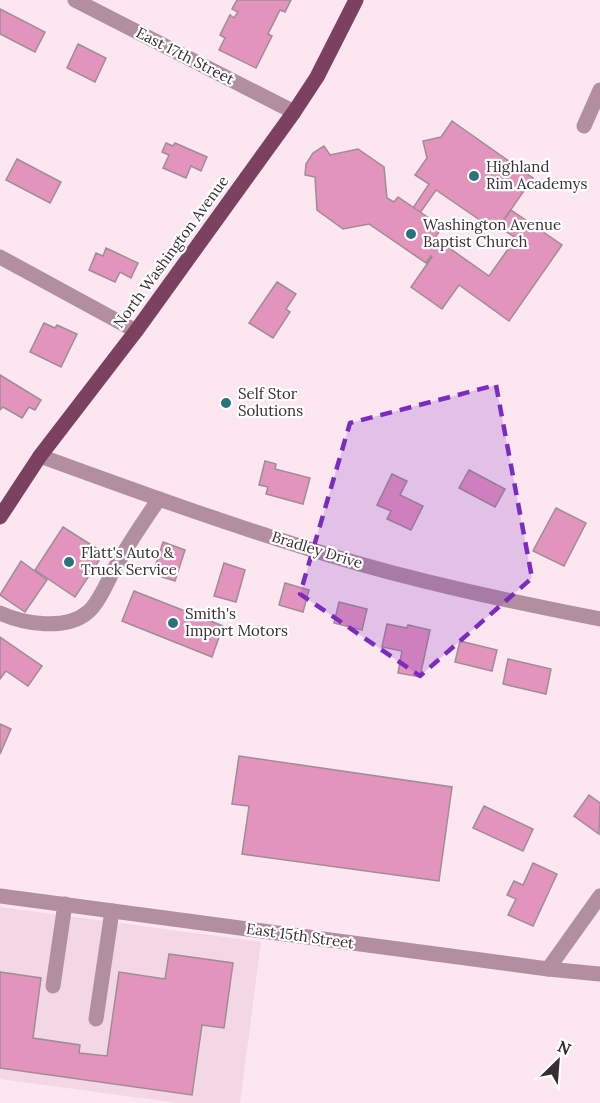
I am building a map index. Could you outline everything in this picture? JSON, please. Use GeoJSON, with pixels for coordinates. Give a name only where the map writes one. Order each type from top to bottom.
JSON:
{"type":"FeatureCollection","features":[{"type":"Feature","properties":{"kind":"main road","name":"North Washington Avenue"},"geometry":{"type":"LineString","coordinates":[[0,518],[40,456],[136,331],[294,112],[317,78],[356,0]]}},
{"type":"Feature","properties":{"kind":"street","name":"East 17th Street"},"geometry":{"type":"LineString","coordinates":[[75,0],[294,112]]}},
{"type":"Feature","properties":{"kind":"street"},"geometry":{"type":"LineString","coordinates":[[584,126],[600,90]]}},
{"type":"Feature","properties":{"kind":"street"},"geometry":{"type":"LineString","coordinates":[[0,257],[136,331]]}},
{"type":"Feature","properties":{"kind":"street","name":"Bradley Drive"},"geometry":{"type":"LineString","coordinates":[[40,456],[159,499],[330,556],[471,593],[600,619]]}},
{"type":"Feature","properties":{"kind":"street"},"geometry":{"type":"LineString","coordinates":[[0,613],[33,623],[66,624],[88,612],[159,499]]}},
{"type":"Feature","properties":{"kind":"street","name":"East 15th Street"},"geometry":{"type":"LineString","coordinates":[[0,896],[600,974]]}},
{"type":"Feature","properties":{"kind":"street"},"geometry":{"type":"LineString","coordinates":[[548,969],[600,896]]}},
{"type":"Feature","properties":{"kind":"street"},"geometry":{"type":"LineString","coordinates":[[53,986],[65,904]]}},
{"type":"Feature","properties":{"kind":"street"},"geometry":{"type":"LineString","coordinates":[[96,1019],[112,911]]}},
{"type":"Feature","properties":{"kind":"highlighted area"},"geometry":{"type":"Polygon","coordinates":[[[496,385],[532,578],[420,676],[300,594],[350,423],[496,385]]]}},
{"type":"Feature","properties":{"kind":"shaded area"},"geometry":{"type":"Polygon","coordinates":[[[0,907],[261,942],[240,1103],[178,1103],[0,1079],[0,907]]]}},
{"type":"Feature","properties":{"kind":"building"},"geometry":{"type":"Polygon","coordinates":[[[237,0],[291,0],[285,12],[280,10],[268,34],[272,36],[256,68],[219,50],[225,38],[220,35],[230,15],[234,18],[238,12],[232,9],[237,0]]]}},
{"type":"Feature","properties":{"kind":"building"},"geometry":{"type":"Polygon","coordinates":[[[0,9],[45,32],[35,52],[0,34],[0,9]]]}},
{"type":"Feature","properties":{"kind":"building"},"geometry":{"type":"Polygon","coordinates":[[[78,44],[106,58],[95,82],[67,68],[78,44]]]}},
{"type":"Feature","properties":{"kind":"building","name":"Highland Rim Academys"},"geometry":{"type":"Polygon","coordinates":[[[452,121],[533,178],[496,231],[436,190],[420,213],[413,208],[429,184],[415,175],[427,158],[423,141],[441,137],[452,121]]]}},
{"type":"Feature","properties":{"kind":"building"},"geometry":{"type":"Polygon","coordinates":[[[166,143],[173,146],[175,143],[207,157],[201,171],[191,166],[186,178],[163,168],[169,155],[162,152],[166,143]]]}},
{"type":"Feature","properties":{"kind":"building","name":"Washington Avenue Baptist Church"},"geometry":{"type":"Polygon","coordinates":[[[324,146],[330,155],[358,149],[384,167],[387,198],[394,202],[398,197],[442,227],[435,238],[489,276],[516,238],[499,227],[511,210],[562,245],[509,321],[459,285],[442,309],[411,287],[431,256],[426,263],[369,224],[343,229],[317,210],[315,177],[305,175],[306,164],[313,153],[324,146]]]}},
{"type":"Feature","properties":{"kind":"building"},"geometry":{"type":"Polygon","coordinates":[[[17,159],[61,182],[50,203],[6,180],[17,159]]]}},
{"type":"Feature","properties":{"kind":"building"},"geometry":{"type":"Polygon","coordinates":[[[106,248],[138,263],[131,278],[120,272],[115,282],[89,270],[96,253],[103,256],[106,248]]]}},
{"type":"Feature","properties":{"kind":"building"},"geometry":{"type":"Polygon","coordinates":[[[277,282],[296,294],[286,309],[290,312],[273,338],[249,323],[277,282]]]}},
{"type":"Feature","properties":{"kind":"building"},"geometry":{"type":"Polygon","coordinates":[[[44,323],[55,328],[57,325],[77,334],[61,367],[30,352],[44,323]]]}},
{"type":"Feature","properties":{"kind":"building"},"geometry":{"type":"Polygon","coordinates":[[[0,375],[41,400],[35,410],[29,407],[22,418],[3,407],[0,410],[0,375]]]}},
{"type":"Feature","properties":{"kind":"building"},"geometry":{"type":"Polygon","coordinates":[[[265,461],[276,464],[275,469],[310,478],[303,504],[266,494],[268,487],[259,485],[265,461]]]}},
{"type":"Feature","properties":{"kind":"building"},"geometry":{"type":"Polygon","coordinates":[[[469,470],[505,489],[495,507],[459,488],[469,470]]]}},
{"type":"Feature","properties":{"kind":"building"},"geometry":{"type":"Polygon","coordinates":[[[392,474],[407,481],[400,495],[423,506],[411,530],[387,519],[391,511],[377,505],[392,474]]]}},
{"type":"Feature","properties":{"kind":"building"},"geometry":{"type":"Polygon","coordinates":[[[556,508],[586,523],[564,566],[533,551],[556,508]]]}},
{"type":"Feature","properties":{"kind":"building","name":"Flatt's Auto & Truck Service"},"geometry":{"type":"Polygon","coordinates":[[[63,527],[104,553],[75,597],[35,570],[63,527]]]}},
{"type":"Feature","properties":{"kind":"building"},"geometry":{"type":"Polygon","coordinates":[[[163,542],[185,550],[175,581],[153,574],[163,542]]]}},
{"type":"Feature","properties":{"kind":"building"},"geometry":{"type":"Polygon","coordinates":[[[21,561],[47,580],[25,612],[0,595],[21,561]]]}},
{"type":"Feature","properties":{"kind":"building"},"geometry":{"type":"Polygon","coordinates":[[[224,563],[245,570],[236,602],[214,596],[224,563]]]}},
{"type":"Feature","properties":{"kind":"building"},"geometry":{"type":"Polygon","coordinates":[[[285,583],[309,590],[303,612],[279,605],[285,583]]]}},
{"type":"Feature","properties":{"kind":"building","name":"Smith's Import Motors"},"geometry":{"type":"Polygon","coordinates":[[[134,591],[223,626],[212,657],[122,621],[134,591]]]}},
{"type":"Feature","properties":{"kind":"building"},"geometry":{"type":"Polygon","coordinates":[[[339,602],[367,609],[362,630],[334,623],[339,602]]]}},
{"type":"Feature","properties":{"kind":"building"},"geometry":{"type":"Polygon","coordinates":[[[387,624],[407,628],[408,625],[430,630],[420,677],[398,673],[402,651],[382,647],[387,624]]]}},
{"type":"Feature","properties":{"kind":"building"},"geometry":{"type":"Polygon","coordinates":[[[0,637],[42,666],[28,686],[6,671],[0,679],[0,637]]]}},
{"type":"Feature","properties":{"kind":"building"},"geometry":{"type":"Polygon","coordinates":[[[460,641],[497,650],[492,671],[455,662],[460,641]]]}},
{"type":"Feature","properties":{"kind":"building"},"geometry":{"type":"Polygon","coordinates":[[[508,659],[551,669],[546,694],[503,684],[508,659]]]}},
{"type":"Feature","properties":{"kind":"building"},"geometry":{"type":"Polygon","coordinates":[[[0,724],[11,729],[0,754],[0,724]]]}},
{"type":"Feature","properties":{"kind":"building"},"geometry":{"type":"Polygon","coordinates":[[[239,756],[452,787],[439,881],[242,854],[249,806],[232,804],[239,756]]]}},
{"type":"Feature","properties":{"kind":"building"},"geometry":{"type":"Polygon","coordinates":[[[589,795],[600,803],[599,834],[574,816],[589,795]]]}},
{"type":"Feature","properties":{"kind":"building"},"geometry":{"type":"Polygon","coordinates":[[[484,806],[533,829],[523,851],[473,828],[484,806]]]}},
{"type":"Feature","properties":{"kind":"building"},"geometry":{"type":"Polygon","coordinates":[[[533,863],[557,874],[533,926],[508,915],[516,899],[507,895],[514,881],[523,885],[533,863]]]}},
{"type":"Feature","properties":{"kind":"building"},"geometry":{"type":"Polygon","coordinates":[[[169,954],[233,963],[224,1028],[202,1025],[192,1095],[0,1068],[0,972],[41,978],[33,1038],[80,1045],[79,1053],[107,1056],[119,972],[165,979],[169,954]]]}},
{"type":"Feature","properties":{"kind":"place","name":"Highland Rim Academys"},"geometry":{"type":"Point","coordinates":[474,176]}},
{"type":"Feature","properties":{"kind":"place","name":"Washington Avenue Baptist Church"},"geometry":{"type":"Point","coordinates":[411,234]}},
{"type":"Feature","properties":{"kind":"place","name":"Self Stor Solutions"},"geometry":{"type":"Point","coordinates":[226,403]}},
{"type":"Feature","properties":{"kind":"place","name":"Flatt's Auto & Truck Service"},"geometry":{"type":"Point","coordinates":[69,562]}},
{"type":"Feature","properties":{"kind":"place","name":"Smith's Import Motors"},"geometry":{"type":"Point","coordinates":[173,623]}}]}
